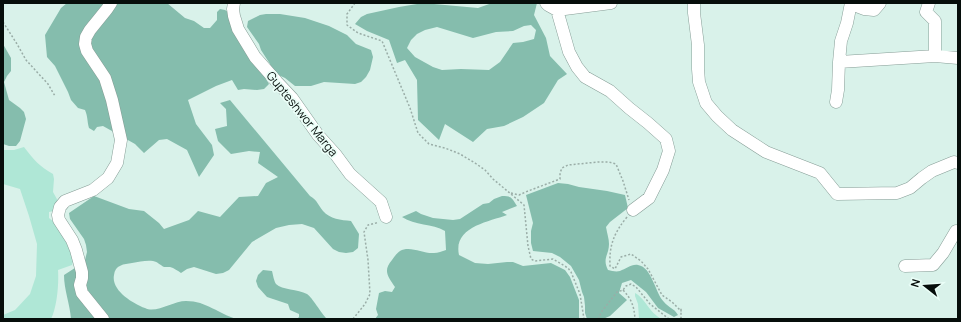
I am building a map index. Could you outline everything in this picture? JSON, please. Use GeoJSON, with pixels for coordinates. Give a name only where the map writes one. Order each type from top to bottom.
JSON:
{"type":"FeatureCollection","features":[{"type":"Feature","properties":{"kind":"street"},"geometry":{"type":"LineString","coordinates":[[103,319],[82,293],[80,285],[82,272],[76,250],[72,240],[59,220],[58,215],[60,208],[65,201],[93,190],[108,178],[117,163],[121,140],[112,100],[106,78],[86,51],[85,44],[86,37],[90,30],[111,3]]}},
{"type":"Feature","properties":{"kind":"street","name":"Gupteshwor Marga"},"geometry":{"type":"LineString","coordinates":[[234,3],[234,16],[238,29],[255,57],[292,98],[318,135],[336,155],[350,174],[381,202],[386,217]]}},
{"type":"Feature","properties":{"kind":"street"},"geometry":{"type":"LineString","coordinates":[[546,3],[557,10],[611,3]]}},
{"type":"Feature","properties":{"kind":"street"},"geometry":{"type":"LineString","coordinates":[[694,3],[698,45],[699,82],[706,103],[732,130],[766,152],[820,172],[838,194],[897,193],[910,188],[932,172],[954,162],[958,163]]}},
{"type":"Feature","properties":{"kind":"street"},"geometry":{"type":"LineString","coordinates":[[836,102],[838,90],[840,41],[847,24],[851,3],[864,9],[874,10],[880,3]]}},
{"type":"Feature","properties":{"kind":"street"},"geometry":{"type":"LineString","coordinates":[[929,3],[926,12],[935,21],[935,56]]}},
{"type":"Feature","properties":{"kind":"street"},"geometry":{"type":"LineString","coordinates":[[557,10],[569,52],[577,68],[585,77],[610,91],[666,139],[669,151],[663,170],[648,198],[633,210]]}},
{"type":"Feature","properties":{"kind":"street"},"geometry":{"type":"LineString","coordinates":[[839,62],[935,56],[958,58]]}},
{"type":"Feature","properties":{"kind":"street"},"geometry":{"type":"LineString","coordinates":[[905,266],[933,265],[943,254],[956,232],[958,233]]}},
{"type":"Feature","properties":{"kind":"path"},"geometry":{"type":"LineString","coordinates":[[355,3],[348,14],[347,25],[358,33],[382,40],[410,108],[418,133],[429,144],[446,148],[475,163],[524,205],[528,246],[531,258],[535,261],[553,259],[568,268],[580,294],[584,319]]}},
{"type":"Feature","properties":{"kind":"path"},"geometry":{"type":"LineString","coordinates":[[3,22],[18,44],[26,60],[48,84],[54,96]]}},
{"type":"Feature","properties":{"kind":"path"},"geometry":{"type":"LineString","coordinates":[[510,193],[519,195],[560,179],[562,168],[568,165],[609,162],[616,164],[624,181],[633,210],[615,233],[610,266],[615,269],[621,257],[631,254],[641,261],[648,269],[662,295],[681,311],[682,319]]}},
{"type":"Feature","properties":{"kind":"path"},"geometry":{"type":"LineString","coordinates":[[353,319],[365,304],[370,294],[368,260],[364,232],[368,225],[376,223],[386,217]]}},
{"type":"Feature","properties":{"kind":"path"},"geometry":{"type":"LineString","coordinates":[[598,319],[602,311],[617,292],[623,290],[626,286],[631,284],[650,304],[669,319]]}},
{"type":"Feature","properties":{"kind":"path"},"geometry":{"type":"LineString","coordinates":[[623,290],[632,300],[635,319]]}},
{"type":"Feature","properties":{"kind":"green space"},"geometry":{"type":"Polygon","coordinates":[[[67,3],[167,3],[185,18],[194,21],[204,28],[210,28],[217,20],[217,12],[220,9],[228,12],[269,84],[264,89],[238,90],[232,80],[188,100],[196,124],[212,145],[214,155],[199,177],[187,150],[167,139],[159,140],[144,153],[135,144],[103,126],[97,127],[94,131],[89,128],[85,110],[78,108],[71,100],[55,66],[47,57],[45,35],[61,8],[67,3]]]}},
{"type":"Feature","properties":{"kind":"green space"},"geometry":{"type":"Polygon","coordinates":[[[423,3],[478,8],[492,3],[537,3],[534,15],[546,38],[550,56],[567,74],[558,80],[544,103],[523,117],[504,126],[487,129],[473,142],[445,124],[439,140],[418,120],[417,80],[405,60],[397,63],[389,40],[367,31],[355,24],[361,17],[367,14],[423,3]],[[531,25],[524,26],[513,31],[496,32],[473,38],[437,27],[417,34],[411,40],[407,48],[415,57],[433,67],[442,70],[489,70],[500,62],[513,43],[534,39],[536,30],[531,25]]]}},
{"type":"Feature","properties":{"kind":"green space"},"geometry":{"type":"Polygon","coordinates":[[[280,14],[305,18],[329,26],[347,35],[356,44],[371,50],[373,57],[370,70],[366,77],[361,82],[355,84],[324,82],[311,86],[295,86],[271,70],[270,64],[259,44],[247,27],[248,21],[260,15],[280,14]]]}},
{"type":"Feature","properties":{"kind":"green space"},"geometry":{"type":"Polygon","coordinates":[[[3,44],[11,58],[11,71],[4,82],[9,100],[24,112],[26,119],[20,141],[16,146],[3,144],[3,44]]]}},
{"type":"Feature","properties":{"kind":"green space"},"geometry":{"type":"Polygon","coordinates":[[[230,100],[326,214],[340,220],[351,221],[359,234],[358,248],[353,252],[339,252],[333,249],[314,228],[302,224],[276,228],[252,242],[229,270],[223,273],[216,274],[194,267],[181,273],[171,267],[164,267],[153,261],[142,261],[123,265],[116,269],[114,275],[116,286],[119,291],[140,306],[154,309],[186,301],[206,305],[237,319],[71,319],[64,275],[84,264],[87,252],[84,239],[70,219],[69,213],[94,196],[129,209],[144,211],[164,229],[189,220],[198,211],[220,217],[239,197],[258,196],[266,183],[278,177],[258,163],[260,152],[249,151],[231,154],[218,141],[215,129],[227,126],[226,109],[220,103],[230,100]]]}},
{"type":"Feature","properties":{"kind":"green space"},"geometry":{"type":"Polygon","coordinates":[[[24,147],[44,169],[53,174],[53,192],[58,201],[54,211],[49,212],[49,218],[62,231],[74,258],[72,265],[58,270],[57,295],[55,308],[51,319],[3,319],[3,315],[15,310],[30,294],[36,276],[37,244],[20,189],[3,184],[3,150],[14,150],[24,147]]]}},
{"type":"Feature","properties":{"kind":"green space"},"geometry":{"type":"Polygon","coordinates":[[[558,183],[625,195],[628,208],[606,227],[609,248],[606,266],[608,270],[614,271],[622,270],[635,265],[643,267],[650,275],[661,298],[678,315],[674,317],[658,308],[646,292],[631,280],[622,283],[619,293],[627,300],[610,316],[603,319],[587,319],[584,297],[579,280],[571,266],[560,257],[552,253],[533,251],[531,243],[533,223],[526,195],[558,183]]]}},
{"type":"Feature","properties":{"kind":"green space"},"geometry":{"type":"Polygon","coordinates":[[[502,196],[508,196],[511,198],[517,206],[502,212],[507,215],[482,223],[467,232],[461,238],[459,255],[475,263],[488,264],[513,262],[523,266],[551,263],[565,270],[570,277],[579,300],[579,319],[375,319],[378,315],[376,309],[379,293],[385,291],[392,292],[395,287],[389,277],[387,268],[400,251],[404,249],[412,249],[437,253],[446,250],[445,231],[440,228],[412,222],[402,217],[416,211],[433,218],[453,220],[460,219],[483,204],[489,203],[502,196]]]}},
{"type":"Feature","properties":{"kind":"green space"},"geometry":{"type":"Polygon","coordinates":[[[263,270],[272,271],[275,283],[279,286],[307,294],[327,319],[297,319],[299,314],[290,310],[288,304],[267,297],[258,287],[256,281],[258,275],[263,270]]]}},
{"type":"Feature","properties":{"kind":"green space"},"geometry":{"type":"Polygon","coordinates":[[[635,293],[657,316],[662,319],[639,319],[638,304],[635,293]]]}}]}
